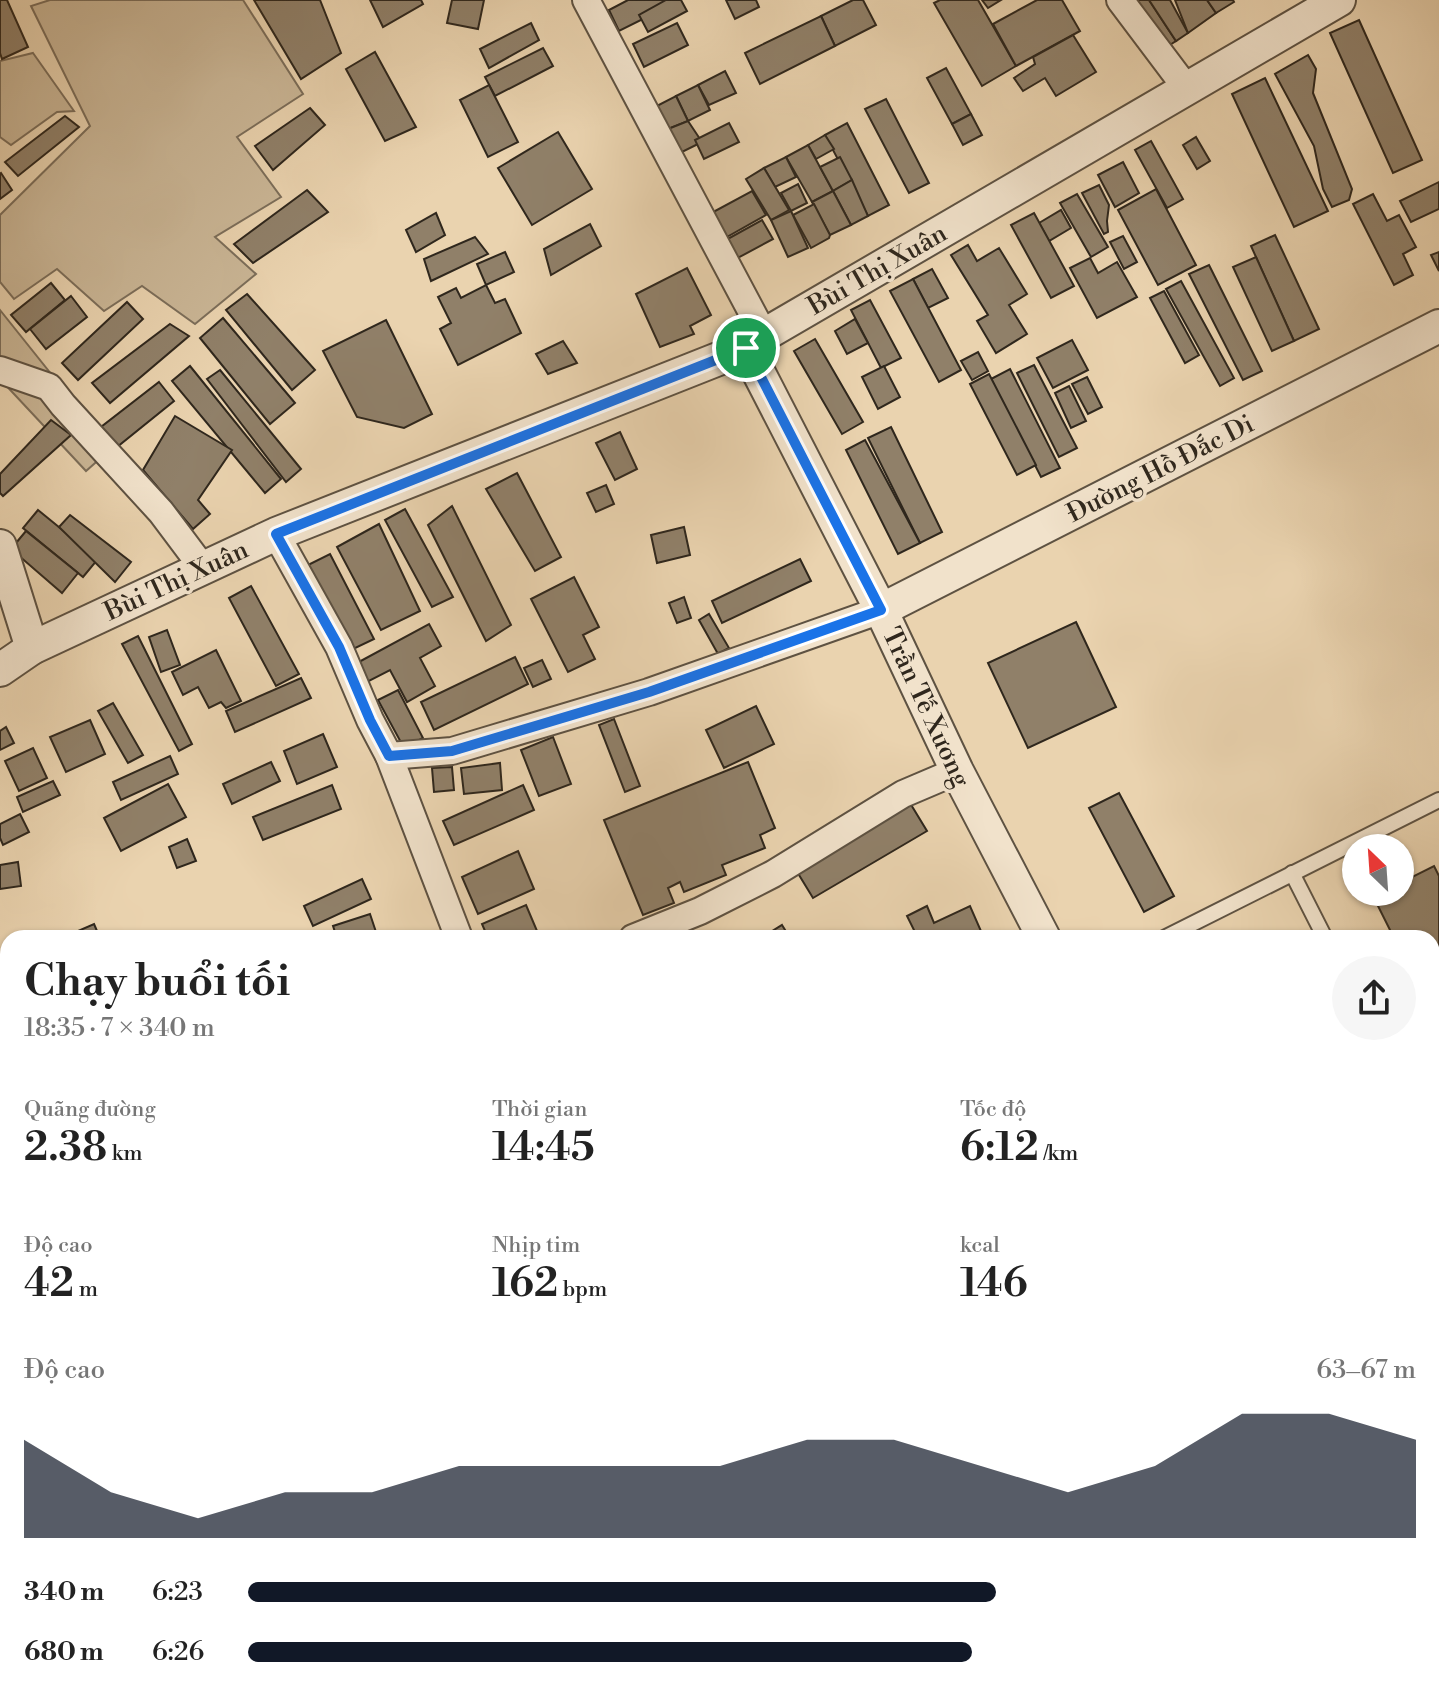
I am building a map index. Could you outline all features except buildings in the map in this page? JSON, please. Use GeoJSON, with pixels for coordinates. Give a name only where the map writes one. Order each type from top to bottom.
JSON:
{"type":"FeatureCollection","features":[{"type":"Feature","properties":{"kind":"street"},"geometry":{"type":"LineString","coordinates":[[586,0],[755,341]]}},
{"type":"Feature","properties":{"kind":"street"},"geometry":{"type":"LineString","coordinates":[[1120,0],[1187,89]]}},
{"type":"Feature","properties":{"kind":"street","name":"Bùi Thị Xuân"},"geometry":{"type":"LineString","coordinates":[[0,670],[32,648],[276,534],[755,341],[1339,0]]}},
{"type":"Feature","properties":{"kind":"street","name":"Đường Hồ Đắc Di"},"geometry":{"type":"LineString","coordinates":[[881,610],[1439,326]]}},
{"type":"Feature","properties":{"kind":"street","name":"Trần Tế Xương"},"geometry":{"type":"LineString","coordinates":[[755,341],[957,771],[1040,930]]}},
{"type":"Feature","properties":{"kind":"street"},"geometry":{"type":"LineString","coordinates":[[0,370],[49,387],[161,512],[203,568]]}},
{"type":"Feature","properties":{"kind":"street"},"geometry":{"type":"LineString","coordinates":[[276,534],[339,647],[389,756],[456,930]]}},
{"type":"Feature","properties":{"kind":"street"},"geometry":{"type":"LineString","coordinates":[[0,546],[32,648]]}},
{"type":"Feature","properties":{"kind":"street"},"geometry":{"type":"LineString","coordinates":[[389,756],[452,751],[649,692],[881,610]]}},
{"type":"Feature","properties":{"kind":"street"},"geometry":{"type":"LineString","coordinates":[[653,930],[700,911],[773,874],[903,794],[957,771]]}},
{"type":"Feature","properties":{"kind":"lane"},"geometry":{"type":"LineString","coordinates":[[1180,930],[1439,800]]}},
{"type":"Feature","properties":{"kind":"lane"},"geometry":{"type":"LineString","coordinates":[[1292,873],[1321,930]]}},
{"type":"Feature","properties":{"kind":"shaded area"},"geometry":{"type":"Polygon","coordinates":[[[50,0],[243,0],[303,94],[237,137],[281,197],[215,237],[256,274],[195,324],[142,286],[104,311],[57,269],[14,299],[0,282],[0,215],[90,126],[31,6],[50,0]]]}},
{"type":"Feature","properties":{"kind":"shaded area"},"geometry":{"type":"Polygon","coordinates":[[[33,53],[74,111],[57,112],[11,145],[0,137],[0,61],[33,53]]]}},
{"type":"Feature","properties":{"kind":"shaded area"},"geometry":{"type":"Polygon","coordinates":[[[0,310],[111,449],[86,471],[0,379],[0,310]]]}},
{"type":"Feature","properties":{"kind":"route"},"geometry":{"type":"LineString","coordinates":[[746,348],[881,610],[649,692],[452,751],[389,756],[339,647],[276,534],[746,348]]}}]}
